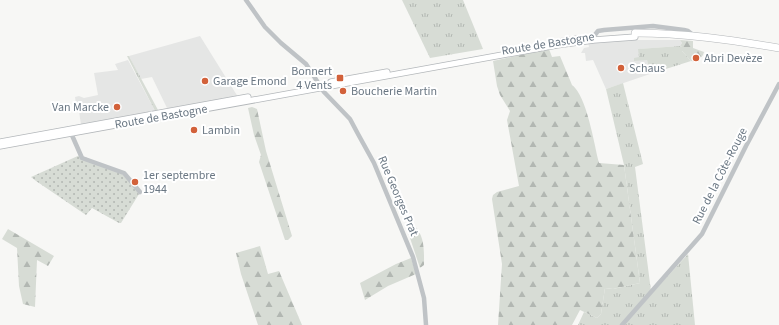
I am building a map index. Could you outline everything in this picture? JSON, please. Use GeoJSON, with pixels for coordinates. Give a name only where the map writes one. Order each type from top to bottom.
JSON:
{"type":"FeatureCollection","features":[{"type":"Feature","properties":{"kind":"highway","name":"Route de Bastogne"},"geometry":{"type":"LineString","coordinates":[[635,35],[693,35],[722,38],[779,48]]}},
{"type":"Feature","properties":{"kind":"highway","name":"Route de Bastogne"},"geometry":{"type":"LineString","coordinates":[[635,35],[693,38],[779,51]]}},
{"type":"Feature","properties":{"kind":"main road","name":"Route de Bastogne"},"geometry":{"type":"LineString","coordinates":[[0,142],[557,45],[635,35]]}},
{"type":"Feature","properties":{"kind":"main road","name":"Route de Bastogne"},"geometry":{"type":"LineString","coordinates":[[0,146],[558,42],[594,36],[635,35]]}},
{"type":"Feature","properties":{"kind":"street","name":"Rue Georges Prat"},"geometry":{"type":"LineString","coordinates":[[246,0],[260,22],[281,43],[306,64],[320,86],[350,119],[374,163],[413,257],[424,298],[426,325]]}},
{"type":"Feature","properties":{"kind":"street"},"geometry":{"type":"LineString","coordinates":[[594,36],[598,31],[653,26],[684,30],[693,35]]}},
{"type":"Feature","properties":{"kind":"street","name":"Rue de la Côte-Rouge"},"geometry":{"type":"LineString","coordinates":[[622,325],[702,234],[779,84]]}},
{"type":"Feature","properties":{"kind":"street"},"geometry":{"type":"LineString","coordinates":[[71,133],[82,158],[124,173],[140,192]]}},
{"type":"Feature","properties":{"kind":"shaded area"},"geometry":{"type":"Polygon","coordinates":[[[200,36],[238,97],[167,108],[152,77],[141,79],[129,56],[200,36]]]}},
{"type":"Feature","properties":{"kind":"shaded area"},"geometry":{"type":"Polygon","coordinates":[[[680,40],[682,43],[680,46],[639,49],[647,60],[650,74],[606,89],[593,60],[586,61],[585,53],[581,53],[584,48],[589,47],[588,41],[680,40]]]}},
{"type":"Feature","properties":{"kind":"shaded area"},"geometry":{"type":"Polygon","coordinates":[[[128,60],[155,111],[81,125],[75,97],[79,96],[84,98],[98,95],[94,73],[118,70],[115,64],[128,60]]]}},
{"type":"Feature","properties":{"kind":"green space"},"geometry":{"type":"Polygon","coordinates":[[[402,0],[463,0],[483,49],[430,58],[402,0]]]}},
{"type":"Feature","properties":{"kind":"green space"},"geometry":{"type":"Polygon","coordinates":[[[680,40],[693,41],[693,48],[704,52],[697,62],[691,61],[682,51],[682,47],[680,46],[682,43],[680,40]]]}},
{"type":"Feature","properties":{"kind":"green space"},"geometry":{"type":"Polygon","coordinates":[[[682,47],[682,51],[691,61],[650,74],[647,60],[634,61],[634,58],[639,57],[638,49],[682,47]]]}},
{"type":"Feature","properties":{"kind":"green space"},"geometry":{"type":"Polygon","coordinates":[[[549,49],[552,57],[560,56],[572,85],[582,99],[599,163],[624,165],[640,283],[613,289],[605,288],[601,314],[597,318],[580,310],[572,325],[498,325],[502,264],[492,199],[493,195],[497,192],[519,186],[507,120],[510,111],[500,95],[493,61],[549,49]]]}},
{"type":"Feature","properties":{"kind":"green space"},"geometry":{"type":"Polygon","coordinates":[[[127,56],[129,56],[158,110],[155,111],[127,56]]]}},
{"type":"Feature","properties":{"kind":"green space"},"geometry":{"type":"Polygon","coordinates":[[[623,83],[643,164],[635,167],[651,291],[620,325],[578,325],[584,312],[597,318],[601,314],[605,288],[613,289],[640,283],[624,165],[606,89],[623,83]]]}},
{"type":"Feature","properties":{"kind":"green space"},"geometry":{"type":"Polygon","coordinates":[[[252,107],[257,109],[266,151],[292,236],[288,240],[285,240],[259,162],[261,155],[254,135],[248,108],[252,107]]]}},
{"type":"Feature","properties":{"kind":"green space"},"geometry":{"type":"Polygon","coordinates":[[[80,155],[120,172],[133,185],[139,194],[121,223],[92,208],[86,215],[31,177],[80,155]]]}},
{"type":"Feature","properties":{"kind":"green space"},"geometry":{"type":"Polygon","coordinates":[[[414,225],[418,229],[423,244],[424,265],[420,268],[406,226],[414,225]]]}},
{"type":"Feature","properties":{"kind":"green space"},"geometry":{"type":"Polygon","coordinates":[[[8,229],[54,256],[48,266],[37,260],[35,307],[23,304],[19,286],[17,248],[2,239],[8,229]]]}},
{"type":"Feature","properties":{"kind":"green space"},"geometry":{"type":"Polygon","coordinates":[[[260,246],[268,274],[279,271],[302,325],[258,325],[241,274],[236,253],[260,246]]]}},
{"type":"Feature","properties":{"kind":"green space"},"geometry":{"type":"Polygon","coordinates":[[[688,254],[695,325],[623,325],[688,254]]]}},
{"type":"Feature","properties":{"kind":"green space"},"geometry":{"type":"Polygon","coordinates":[[[411,258],[416,274],[388,286],[365,300],[360,283],[396,264],[411,258]]]}},
{"type":"Feature","properties":{"kind":"place","name":"Abri Devèze"},"geometry":{"type":"Point","coordinates":[696,58]}},
{"type":"Feature","properties":{"kind":"place","name":"Schaus"},"geometry":{"type":"Point","coordinates":[621,68]}},
{"type":"Feature","properties":{"kind":"place","name":"Bonnert 4 Vents"},"geometry":{"type":"Point","coordinates":[340,78]}},
{"type":"Feature","properties":{"kind":"place","name":"Garage Emond"},"geometry":{"type":"Point","coordinates":[205,81]}},
{"type":"Feature","properties":{"kind":"place","name":"Boucherie Martin"},"geometry":{"type":"Point","coordinates":[343,91]}},
{"type":"Feature","properties":{"kind":"place","name":"Van Marcke"},"geometry":{"type":"Point","coordinates":[117,107]}},
{"type":"Feature","properties":{"kind":"place","name":"Lambin"},"geometry":{"type":"Point","coordinates":[194,130]}},
{"type":"Feature","properties":{"kind":"place","name":"1er septembre 1944"},"geometry":{"type":"Point","coordinates":[135,182]}}]}
